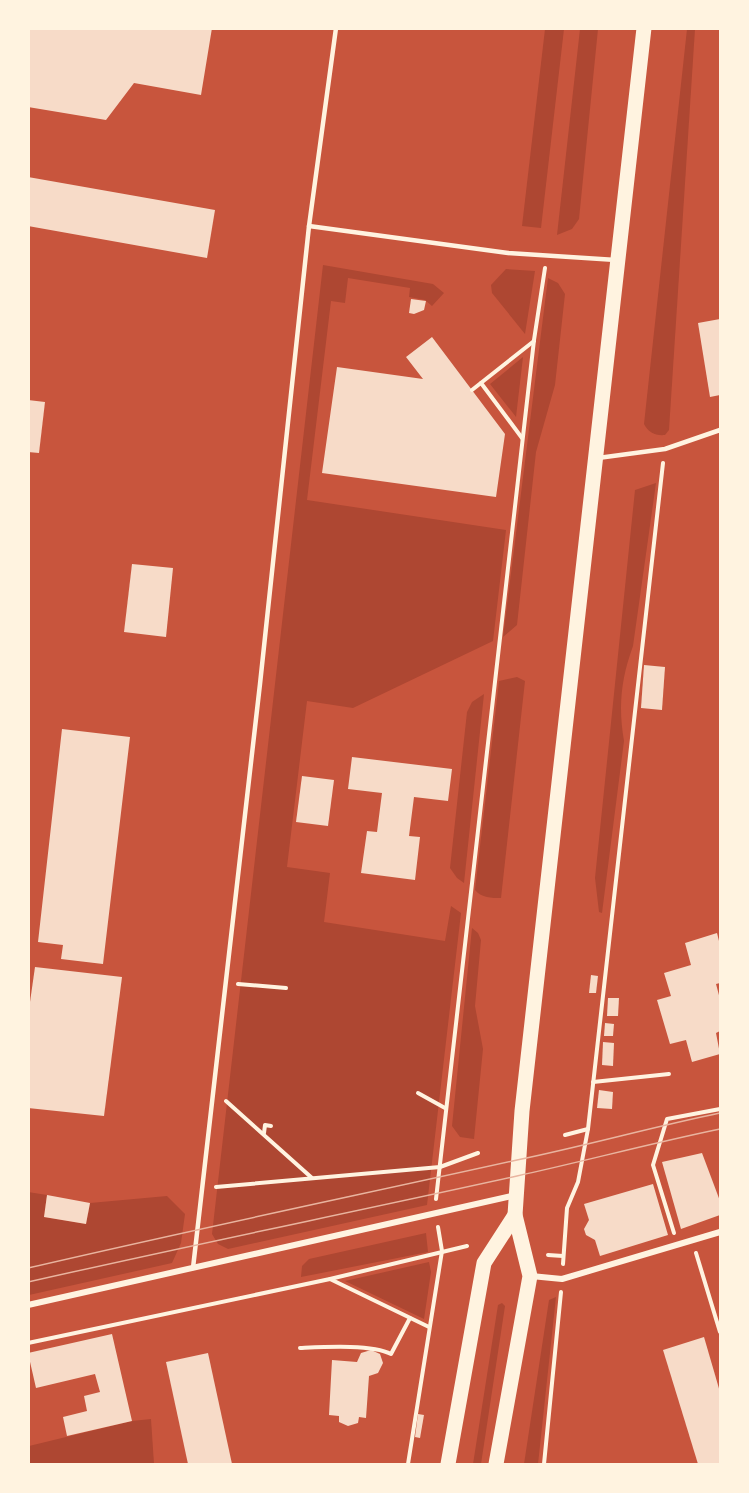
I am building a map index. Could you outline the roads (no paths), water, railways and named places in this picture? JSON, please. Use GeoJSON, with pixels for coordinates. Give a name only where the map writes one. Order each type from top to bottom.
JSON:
{"type":"FeatureCollection","features":[{"type":"Feature","properties":{"kind":"main road"},"geometry":{"type":"LineString","coordinates":[[496,1464],[530,1276],[515,1215],[522,1111],[644,28]]}},
{"type":"Feature","properties":{"kind":"main road"},"geometry":{"type":"LineString","coordinates":[[448,1464],[484,1263],[515,1215]]}},
{"type":"Feature","properties":{"kind":"street"},"geometry":{"type":"LineString","coordinates":[[28,1305],[516,1195]]}},
{"type":"Feature","properties":{"kind":"street"},"geometry":{"type":"LineString","coordinates":[[530,1276],[562,1279],[720,1232]]}},
{"type":"Feature","properties":{"kind":"lane"},"geometry":{"type":"LineString","coordinates":[[193,1268],[260,684],[309,226],[336,28]]}},
{"type":"Feature","properties":{"kind":"lane"},"geometry":{"type":"LineString","coordinates":[[309,226],[507,253],[618,260]]}},
{"type":"Feature","properties":{"kind":"lane"},"geometry":{"type":"LineString","coordinates":[[596,458],[665,448],[720,430]]}},
{"type":"Feature","properties":{"kind":"tram line"},"geometry":{"type":"LineString","coordinates":[[28,1268],[542,1155],[720,1113]]}},
{"type":"Feature","properties":{"kind":"tram line"},"geometry":{"type":"LineString","coordinates":[[28,1282],[517,1176],[720,1129]]}}]}
